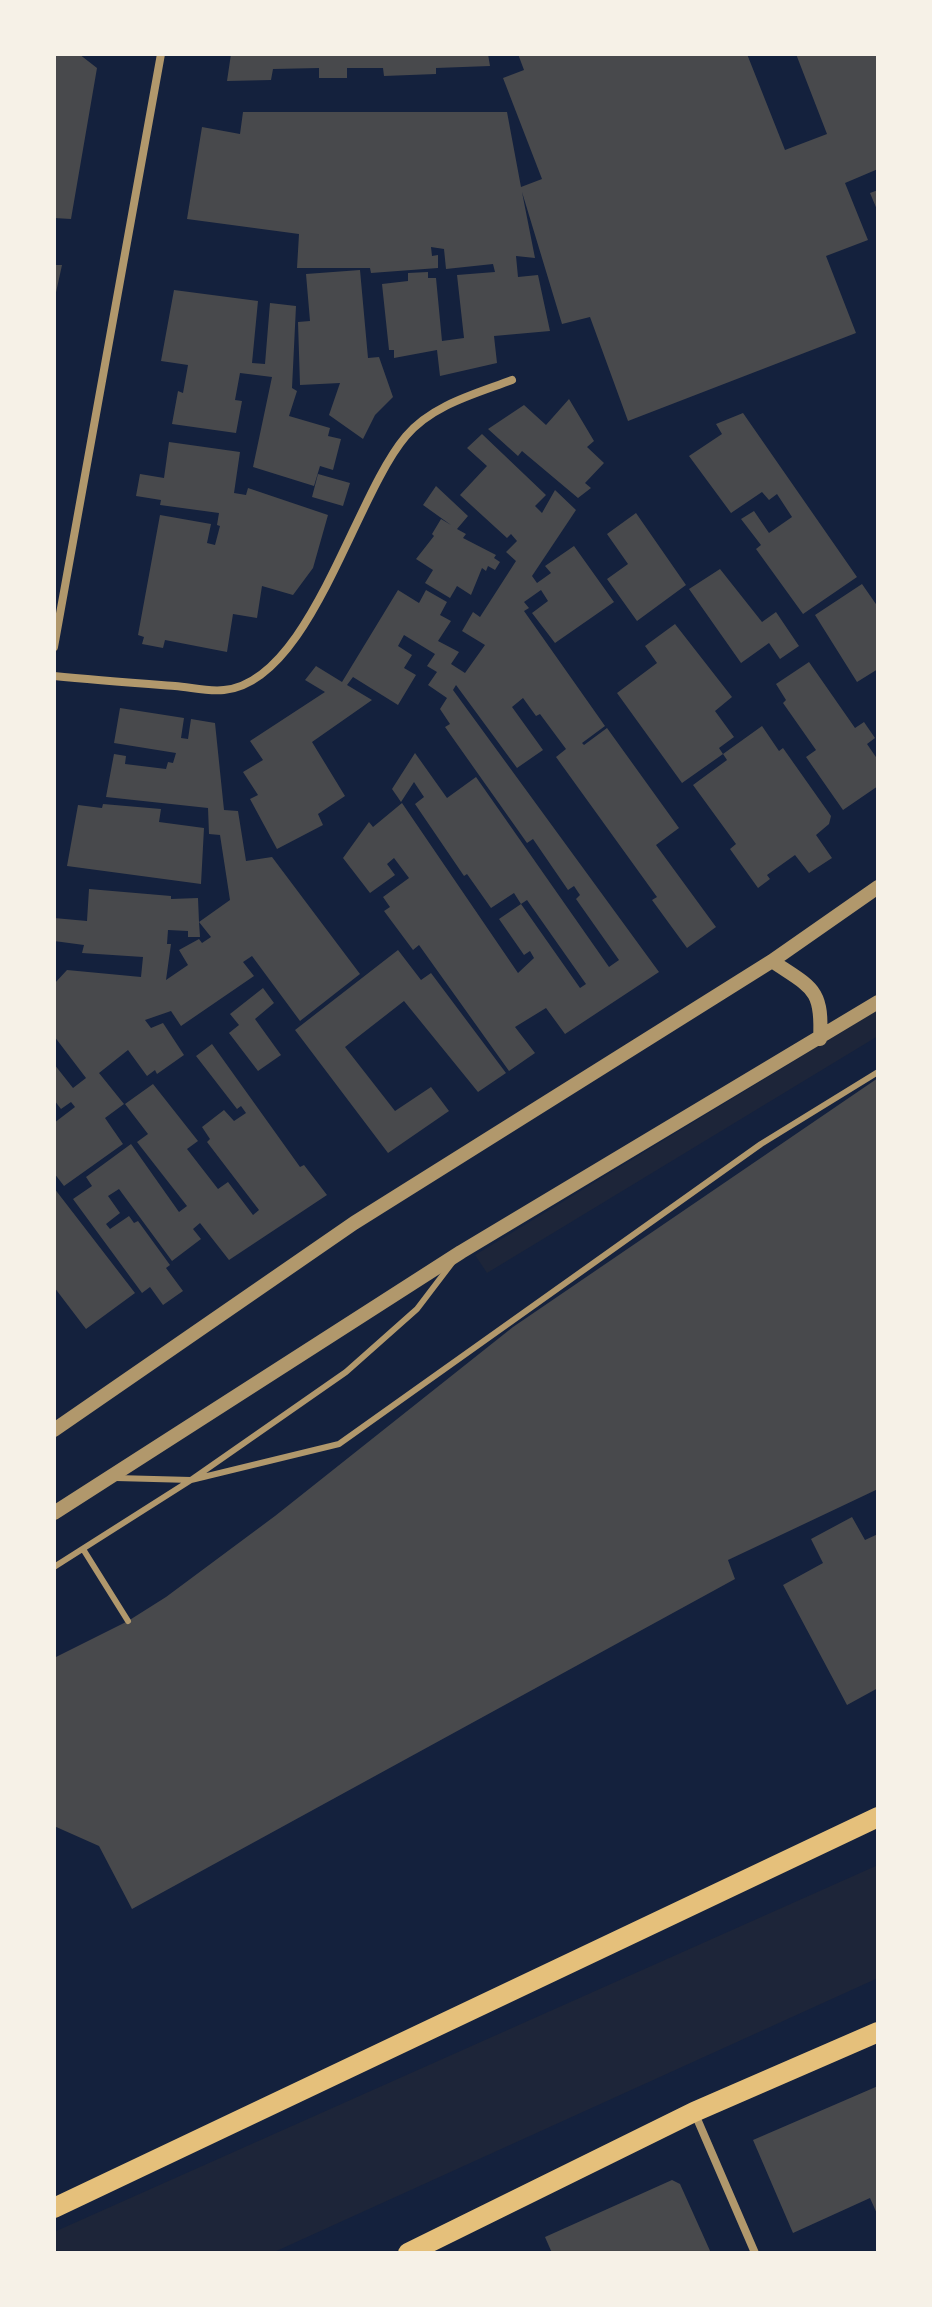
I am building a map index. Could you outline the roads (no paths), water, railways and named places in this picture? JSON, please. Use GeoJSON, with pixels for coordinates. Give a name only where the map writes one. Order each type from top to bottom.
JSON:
{"type":"FeatureCollection","features":[{"type":"Feature","properties":{"kind":"main road"},"geometry":{"type":"LineString","coordinates":[[54,2208],[878,1817]]}},
{"type":"Feature","properties":{"kind":"main road"},"geometry":{"type":"LineString","coordinates":[[408,2253],[694,2112],[878,2032]]}},
{"type":"Feature","properties":{"kind":"street"},"geometry":{"type":"LineString","coordinates":[[54,647],[161,54]]}},
{"type":"Feature","properties":{"kind":"street"},"geometry":{"type":"LineString","coordinates":[[54,676],[225,690],[260,677],[286,652],[323,592],[378,477],[406,435],[443,406],[512,380]]}},
{"type":"Feature","properties":{"kind":"street"},"geometry":{"type":"LineString","coordinates":[[54,1430],[354,1223],[772,961],[878,887]]}},
{"type":"Feature","properties":{"kind":"street"},"geometry":{"type":"LineString","coordinates":[[772,961],[807,984],[819,999],[820,1039]]}},
{"type":"Feature","properties":{"kind":"street"},"geometry":{"type":"LineString","coordinates":[[54,1513],[461,1252],[878,1002]]}},
{"type":"Feature","properties":{"kind":"street"},"geometry":{"type":"LineString","coordinates":[[694,2112],[755,2253]]}},
{"type":"Feature","properties":{"kind":"lane"},"geometry":{"type":"LineString","coordinates":[[105,1478],[191,1480],[339,1444],[761,1144],[878,1072]]}},
{"type":"Feature","properties":{"kind":"lane"},"geometry":{"type":"LineString","coordinates":[[54,1567],[191,1480],[388,1338],[417,1309],[461,1252]]}},
{"type":"Feature","properties":{"kind":"lane"},"geometry":{"type":"LineString","coordinates":[[83,1549],[128,1621]]}}]}
